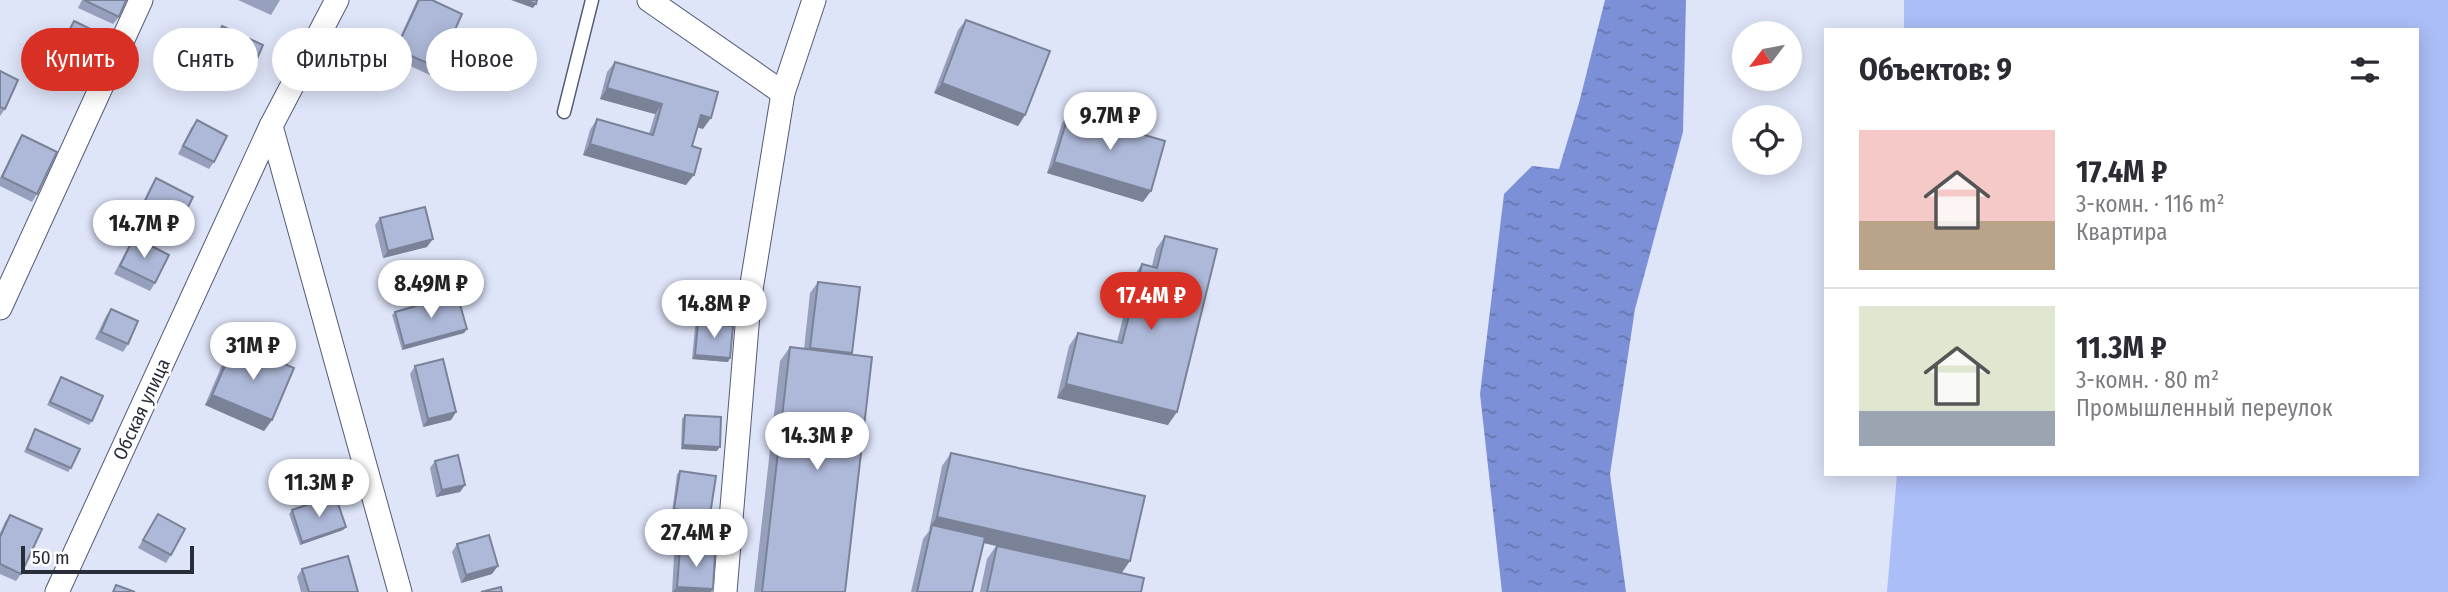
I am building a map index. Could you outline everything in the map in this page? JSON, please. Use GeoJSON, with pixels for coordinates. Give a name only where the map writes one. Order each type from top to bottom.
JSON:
{"type":"FeatureCollection","features":[{"type":"Feature","properties":{"kind":"street"},"geometry":{"type":"LineString","coordinates":[[0,308],[141,0]]}},
{"type":"Feature","properties":{"kind":"street","name":"Обская улица"},"geometry":{"type":"LineString","coordinates":[[57,592],[271,126],[337,0]]}},
{"type":"Feature","properties":{"kind":"street"},"geometry":{"type":"LineString","coordinates":[[649,0],[783,93]]}},
{"type":"Feature","properties":{"kind":"street"},"geometry":{"type":"LineString","coordinates":[[725,592],[749,302],[783,93],[814,0]]}},
{"type":"Feature","properties":{"kind":"street"},"geometry":{"type":"LineString","coordinates":[[271,126],[400,592]]}},
{"type":"Feature","properties":{"kind":"lane"},"geometry":{"type":"LineString","coordinates":[[564,112],[592,0]]}},
{"type":"Feature","properties":{"kind":"shaded area"},"geometry":{"type":"Polygon","coordinates":[[[1904,0],[2448,0],[2448,592],[1887,592],[1897,476],[2419,476],[2419,28],[1904,28],[1904,0]]]}},
{"type":"Feature","properties":{"kind":"water"},"geometry":{"type":"Polygon","coordinates":[[[1605,0],[1686,0],[1683,132],[1635,309],[1610,474],[1626,592],[1502,592],[1480,394],[1504,194],[1532,166],[1559,169],[1605,0]]]}},
{"type":"Feature","properties":{"kind":"building"},"geometry":{"type":"Polygon","coordinates":[[[84,0],[126,0],[119,17],[84,0]]]}},
{"type":"Feature","properties":{"kind":"building"},"geometry":{"type":"Polygon","coordinates":[[[419,0],[432,0],[462,14],[456,28],[426,28],[426,63],[412,56],[412,28],[406,28],[419,0]]]}},
{"type":"Feature","properties":{"kind":"building"},"geometry":{"type":"Polygon","coordinates":[[[966,20],[1050,51],[1025,115],[942,83],[966,20]]]}},
{"type":"Feature","properties":{"kind":"building"},"geometry":{"type":"Polygon","coordinates":[[[74,21],[88,28],[70,28],[74,21]]]}},
{"type":"Feature","properties":{"kind":"building"},"geometry":{"type":"Polygon","coordinates":[[[258,43],[263,45],[258,56],[258,43]]]}},
{"type":"Feature","properties":{"kind":"building"},"geometry":{"type":"Polygon","coordinates":[[[615,62],[718,92],[711,118],[701,115],[692,146],[701,149],[694,175],[590,144],[597,119],[653,135],[662,104],[607,88],[615,62]]]}},
{"type":"Feature","properties":{"kind":"building"},"geometry":{"type":"Polygon","coordinates":[[[0,71],[18,80],[5,109],[0,107],[0,71]]]}},
{"type":"Feature","properties":{"kind":"building"},"geometry":{"type":"Polygon","coordinates":[[[1069,113],[1165,141],[1151,191],[1054,162],[1069,113]]]}},
{"type":"Feature","properties":{"kind":"building"},"geometry":{"type":"Polygon","coordinates":[[[197,120],[227,136],[214,162],[183,146],[197,120]]]}},
{"type":"Feature","properties":{"kind":"building"},"geometry":{"type":"Polygon","coordinates":[[[22,135],[57,152],[37,194],[2,177],[22,135]]]}},
{"type":"Feature","properties":{"kind":"building"},"geometry":{"type":"Polygon","coordinates":[[[156,178],[193,197],[179,225],[142,207],[156,178]]]}},
{"type":"Feature","properties":{"kind":"building"},"geometry":{"type":"Polygon","coordinates":[[[425,207],[433,239],[388,251],[380,218],[425,207]]]}},
{"type":"Feature","properties":{"kind":"building"},"geometry":{"type":"Polygon","coordinates":[[[1165,236],[1217,249],[1177,412],[1066,384],[1078,333],[1122,343],[1142,264],[1157,268],[1165,236]]]}},
{"type":"Feature","properties":{"kind":"building"},"geometry":{"type":"Polygon","coordinates":[[[134,237],[169,255],[155,283],[120,266],[134,237]]]}},
{"type":"Feature","properties":{"kind":"building"},"geometry":{"type":"Polygon","coordinates":[[[818,282],[860,287],[852,353],[810,348],[818,282]]]}},
{"type":"Feature","properties":{"kind":"building"},"geometry":{"type":"Polygon","coordinates":[[[457,294],[467,329],[404,346],[395,312],[457,294]]]}},
{"type":"Feature","properties":{"kind":"building"},"geometry":{"type":"Polygon","coordinates":[[[111,309],[138,321],[128,344],[101,332],[111,309]]]}},
{"type":"Feature","properties":{"kind":"building"},"geometry":{"type":"Polygon","coordinates":[[[698,323],[733,326],[730,358],[695,355],[698,323]]]}},
{"type":"Feature","properties":{"kind":"building"},"geometry":{"type":"Polygon","coordinates":[[[235,343],[294,368],[272,420],[212,395],[235,343]]]}},
{"type":"Feature","properties":{"kind":"building"},"geometry":{"type":"Polygon","coordinates":[[[790,347],[872,357],[845,592],[762,592],[790,347]]]}},
{"type":"Feature","properties":{"kind":"building"},"geometry":{"type":"Polygon","coordinates":[[[443,359],[456,412],[428,419],[415,366],[443,359]]]}},
{"type":"Feature","properties":{"kind":"building"},"geometry":{"type":"Polygon","coordinates":[[[61,377],[103,396],[92,421],[50,402],[61,377]]]}},
{"type":"Feature","properties":{"kind":"building"},"geometry":{"type":"Polygon","coordinates":[[[685,415],[721,417],[720,447],[683,445],[685,415]]]}},
{"type":"Feature","properties":{"kind":"building"},"geometry":{"type":"Polygon","coordinates":[[[35,429],[80,449],[71,468],[27,449],[35,429]]]}},
{"type":"Feature","properties":{"kind":"building"},"geometry":{"type":"Polygon","coordinates":[[[951,453],[1145,496],[1130,561],[937,517],[951,453]]]}},
{"type":"Feature","properties":{"kind":"building"},"geometry":{"type":"Polygon","coordinates":[[[458,455],[465,485],[442,490],[435,461],[458,455]]]}},
{"type":"Feature","properties":{"kind":"building"},"geometry":{"type":"Polygon","coordinates":[[[680,471],[716,476],[710,515],[674,509],[680,471]]]}},
{"type":"Feature","properties":{"kind":"building"},"geometry":{"type":"Polygon","coordinates":[[[335,495],[346,527],[302,542],[292,510],[335,495]]]}},
{"type":"Feature","properties":{"kind":"building"},"geometry":{"type":"Polygon","coordinates":[[[158,514],[185,529],[171,555],[143,540],[158,514]]]}},
{"type":"Feature","properties":{"kind":"building"},"geometry":{"type":"Polygon","coordinates":[[[10,515],[42,529],[21,574],[0,564],[0,537],[10,515]]]}},
{"type":"Feature","properties":{"kind":"building"},"geometry":{"type":"Polygon","coordinates":[[[932,525],[985,537],[972,592],[917,592],[932,525]]]}},
{"type":"Feature","properties":{"kind":"building"},"geometry":{"type":"Polygon","coordinates":[[[489,535],[498,566],[466,575],[457,544],[489,535]]]}},
{"type":"Feature","properties":{"kind":"building"},"geometry":{"type":"Polygon","coordinates":[[[997,546],[1144,578],[1141,592],[987,592],[997,546]]]}},
{"type":"Feature","properties":{"kind":"building"},"geometry":{"type":"Polygon","coordinates":[[[680,548],[715,551],[713,589],[677,587],[680,548]]]}},
{"type":"Feature","properties":{"kind":"building"},"geometry":{"type":"Polygon","coordinates":[[[348,556],[358,592],[309,592],[302,569],[348,556]]]}},
{"type":"Feature","properties":{"kind":"building"},"geometry":{"type":"Polygon","coordinates":[[[116,585],[135,592],[113,592],[116,585]]]}},
{"type":"Feature","properties":{"kind":"building"},"geometry":{"type":"Polygon","coordinates":[[[501,587],[502,592],[481,592],[501,587]]]}}]}
